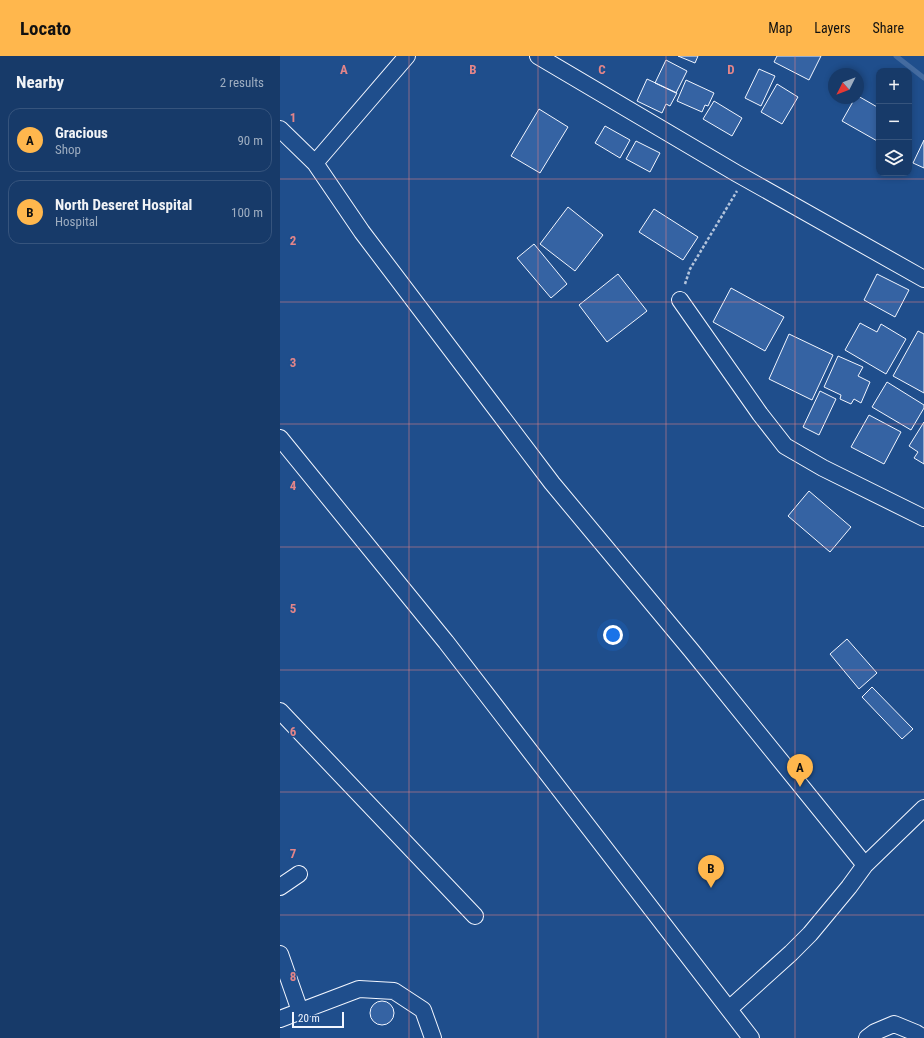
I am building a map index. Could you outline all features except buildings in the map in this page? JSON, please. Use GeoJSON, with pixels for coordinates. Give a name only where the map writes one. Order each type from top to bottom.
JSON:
{"type":"FeatureCollection","features":[{"type":"Feature","properties":{"kind":"street"},"geometry":{"type":"LineString","coordinates":[[315,162],[407,56]]}},
{"type":"Feature","properties":{"kind":"street"},"geometry":{"type":"LineString","coordinates":[[538,56],[745,178],[924,279]]}},
{"type":"Feature","properties":{"kind":"street"},"geometry":{"type":"LineString","coordinates":[[280,129],[315,162],[362,232],[552,483],[691,650],[865,865]]}},
{"type":"Feature","properties":{"kind":"street"},"geometry":{"type":"LineString","coordinates":[[680,300],[760,414],[785,446],[823,468],[924,518]]}},
{"type":"Feature","properties":{"kind":"street"},"geometry":{"type":"LineString","coordinates":[[280,438],[446,642],[751,1038]]}},
{"type":"Feature","properties":{"kind":"street"},"geometry":{"type":"LineString","coordinates":[[280,711],[475,916]]}},
{"type":"Feature","properties":{"kind":"street"},"geometry":{"type":"LineString","coordinates":[[729,1009],[810,934],[849,887],[865,865],[924,808]]}},
{"type":"Feature","properties":{"kind":"street"},"geometry":{"type":"LineString","coordinates":[[280,887],[299,874]]}},
{"type":"Feature","properties":{"kind":"street"},"geometry":{"type":"LineString","coordinates":[[280,954],[300,1011]]}},
{"type":"Feature","properties":{"kind":"street"},"geometry":{"type":"LineString","coordinates":[[280,1019],[359,989],[394,991],[423,1010],[433,1038]]}},
{"type":"Feature","properties":{"kind":"street"},"geometry":{"type":"LineString","coordinates":[[867,1038],[875,1032],[894,1024],[924,1038]]}},
{"type":"Feature","properties":{"kind":"path"},"geometry":{"type":"LineString","coordinates":[[680,300],[690,270],[745,178]]}},
{"type":"Feature","properties":{"kind":"waterway"},"geometry":{"type":"LineString","coordinates":[[896,56],[924,78]]}},
{"type":"Feature","properties":{"kind":"place","name":"Gracious"},"geometry":{"type":"Point","coordinates":[800,787]}},
{"type":"Feature","properties":{"kind":"place","name":"North Deseret Hospital"},"geometry":{"type":"Point","coordinates":[711,888]}}]}
